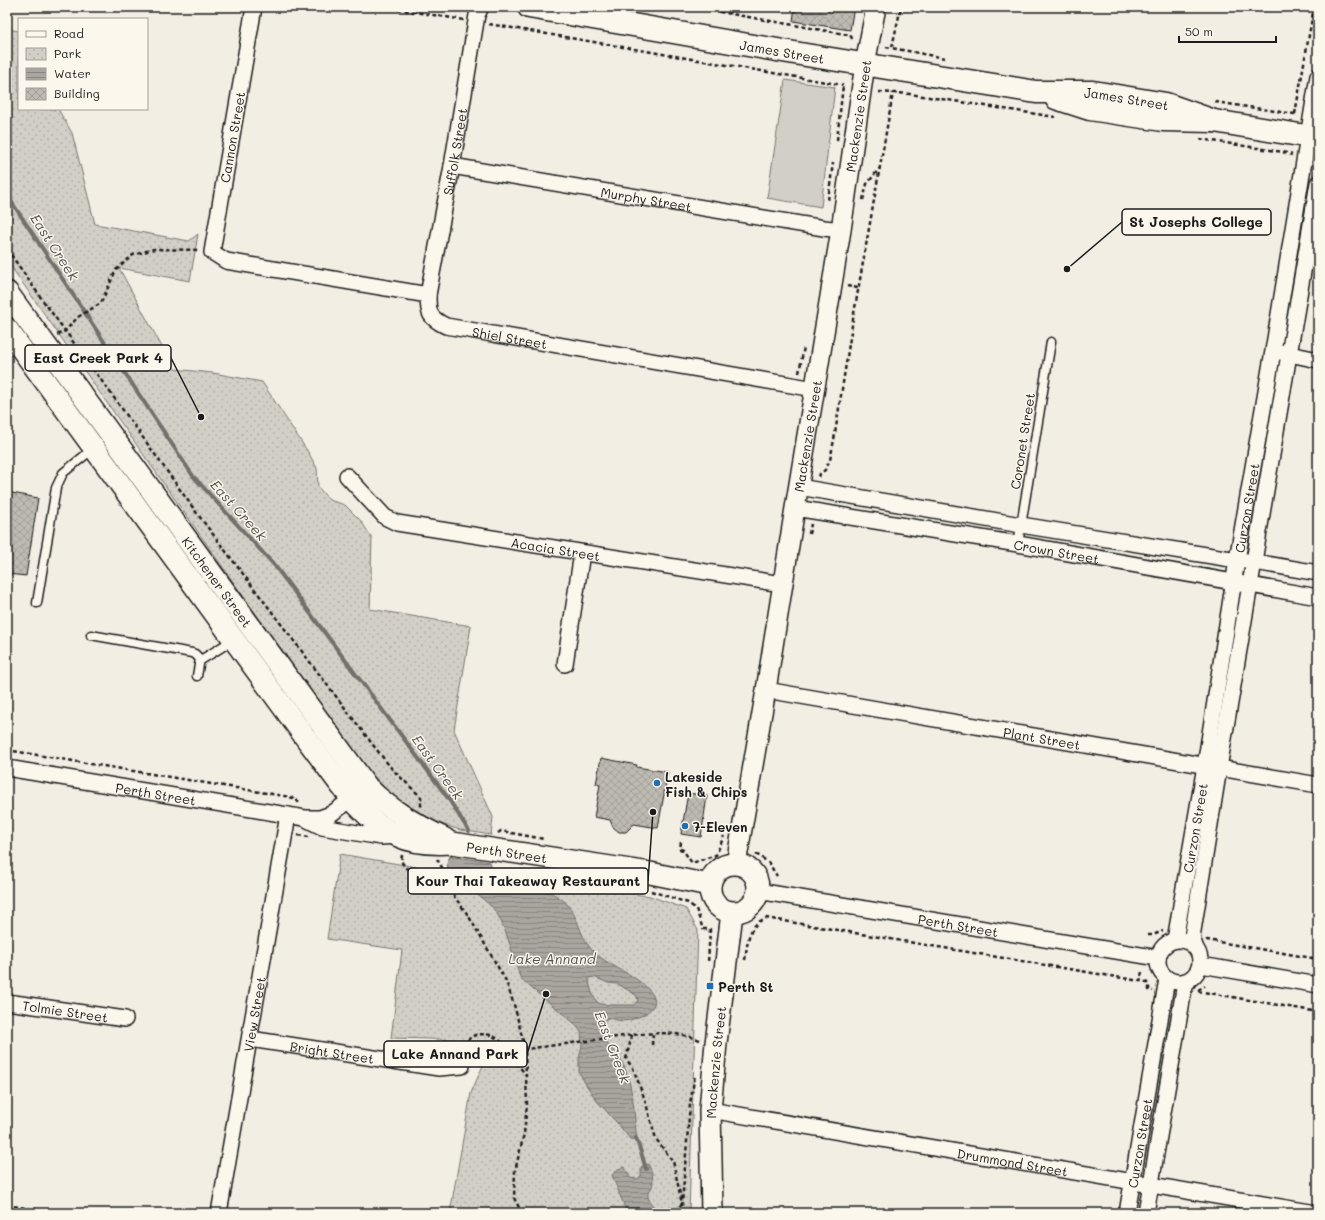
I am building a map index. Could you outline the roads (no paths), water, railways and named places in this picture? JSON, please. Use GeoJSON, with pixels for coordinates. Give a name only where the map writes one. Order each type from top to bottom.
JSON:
{"type":"FeatureCollection","features":[{"type":"Feature","properties":{"kind":"highway","name":"James Street"},"geometry":{"type":"LineString","coordinates":[[529,7],[1036,92],[1090,109],[1163,120],[1214,121],[1313,137]]}},
{"type":"Feature","properties":{"kind":"main road","name":"Kitchener Street"},"geometry":{"type":"LineString","coordinates":[[7,292],[360,793],[379,824],[398,836]]}},
{"type":"Feature","properties":{"kind":"main road","name":"Kitchener Street"},"geometry":{"type":"LineString","coordinates":[[7,329],[234,639],[360,793],[452,843]]}},
{"type":"Feature","properties":{"kind":"main road","name":"Perth Street"},"geometry":{"type":"LineString","coordinates":[[398,836],[435,844],[452,843],[489,848],[709,885]]}},
{"type":"Feature","properties":{"kind":"main road"},"geometry":{"type":"LineString","coordinates":[[728,864],[736,864],[742,865],[753,872],[758,885],[758,891],[755,901],[747,909],[732,913],[721,909],[713,901],[710,896],[709,885],[711,878],[716,871],[728,864]]}},
{"type":"Feature","properties":{"kind":"main road","name":"Mackenzie Street"},"geometry":{"type":"LineString","coordinates":[[712,1213],[710,1110],[716,1043],[732,913]]}},
{"type":"Feature","properties":{"kind":"street","name":"Cannon Street"},"geometry":{"type":"LineString","coordinates":[[254,7],[212,252],[226,261],[428,295]]}},
{"type":"Feature","properties":{"kind":"street","name":"Suffolk Street"},"geometry":{"type":"LineString","coordinates":[[428,295],[452,166],[476,22],[481,7]]}},
{"type":"Feature","properties":{"kind":"street","name":"Mackenzie Street"},"geometry":{"type":"LineString","coordinates":[[736,864],[766,690],[782,584],[804,510],[815,389],[841,230],[865,64],[876,7]]}},
{"type":"Feature","properties":{"kind":"street","name":"Curzon Street"},"geometry":{"type":"LineString","coordinates":[[1200,940],[1192,938],[1237,560],[1273,351],[1313,137],[1318,76]]}},
{"type":"Feature","properties":{"kind":"street","name":"Murphy Street"},"geometry":{"type":"LineString","coordinates":[[452,166],[841,230]]}},
{"type":"Feature","properties":{"kind":"street","name":"Curzon Street"},"geometry":{"type":"LineString","coordinates":[[1175,940],[1251,586],[1318,183]]}},
{"type":"Feature","properties":{"kind":"street","name":"Shiel Street"},"geometry":{"type":"LineString","coordinates":[[428,295],[428,311],[435,321],[446,326],[815,389]]}},
{"type":"Feature","properties":{"kind":"street"},"geometry":{"type":"LineString","coordinates":[[26,355],[44,343]]}},
{"type":"Feature","properties":{"kind":"street"},"geometry":{"type":"LineString","coordinates":[[1273,351],[1318,360]]}},
{"type":"Feature","properties":{"kind":"street","name":"Acacia Street"},"geometry":{"type":"LineString","coordinates":[[347,476],[385,517],[397,523],[782,584]]}},
{"type":"Feature","properties":{"kind":"street","name":"Crown Street"},"geometry":{"type":"LineString","coordinates":[[807,488],[1021,525],[1318,573]]}},
{"type":"Feature","properties":{"kind":"street","name":"Crown Street"},"geometry":{"type":"LineString","coordinates":[[804,510],[1018,544],[1318,597]]}},
{"type":"Feature","properties":{"kind":"street"},"geometry":{"type":"LineString","coordinates":[[565,664],[582,553]]}},
{"type":"Feature","properties":{"kind":"street","name":"Plant Street"},"geometry":{"type":"LineString","coordinates":[[766,690],[1318,785]]}},
{"type":"Feature","properties":{"kind":"street","name":"Perth Street"},"geometry":{"type":"LineString","coordinates":[[7,768],[305,818],[320,818],[331,814],[360,793]]}},
{"type":"Feature","properties":{"kind":"street","name":"View Street"},"geometry":{"type":"LineString","coordinates":[[219,1213],[288,815]]}},
{"type":"Feature","properties":{"kind":"street","name":"Perth Street"},"geometry":{"type":"LineString","coordinates":[[305,818],[322,827],[381,837],[398,836]]}},
{"type":"Feature","properties":{"kind":"street","name":"Perth Street"},"geometry":{"type":"LineString","coordinates":[[758,891],[1158,958]]}},
{"type":"Feature","properties":{"kind":"street"},"geometry":{"type":"LineString","coordinates":[[1175,940],[1189,942],[1200,940],[1199,951],[1201,958],[1198,971],[1194,977],[1181,982],[1174,982],[1167,979],[1160,971],[1158,958],[1160,950],[1164,945],[1175,940]]}},
{"type":"Feature","properties":{"kind":"street"},"geometry":{"type":"LineString","coordinates":[[1200,965],[1318,985]]}},
{"type":"Feature","properties":{"kind":"street","name":"Curzon Street"},"geometry":{"type":"LineString","coordinates":[[1127,1213],[1167,979]]}},
{"type":"Feature","properties":{"kind":"street","name":"Curzon Street"},"geometry":{"type":"LineString","coordinates":[[1146,1213],[1184,989],[1188,980]]}},
{"type":"Feature","properties":{"kind":"street","name":"Tolmie Street"},"geometry":{"type":"LineString","coordinates":[[7,1002],[124,1019]]}},
{"type":"Feature","properties":{"kind":"street","name":"Bright Street"},"geometry":{"type":"LineString","coordinates":[[250,1039],[439,1068],[462,1066]]}},
{"type":"Feature","properties":{"kind":"street","name":"Drummond Street"},"geometry":{"type":"LineString","coordinates":[[710,1110],[1316,1213]]}},
{"type":"Feature","properties":{"kind":"lane","name":"Coronet Street"},"geometry":{"type":"LineString","coordinates":[[1018,544],[1051,342]]}},
{"type":"Feature","properties":{"kind":"lane"},"geometry":{"type":"LineString","coordinates":[[37,603],[56,488],[63,473],[94,448]]}},
{"type":"Feature","properties":{"kind":"lane"},"geometry":{"type":"LineString","coordinates":[[91,635],[192,653],[200,659]]}},
{"type":"Feature","properties":{"kind":"lane"},"geometry":{"type":"LineString","coordinates":[[200,659],[201,660],[234,639]]}},
{"type":"Feature","properties":{"kind":"lane"},"geometry":{"type":"LineString","coordinates":[[197,676],[200,659]]}},
{"type":"Feature","properties":{"kind":"water","name":"Lake Annand"},"geometry":{"type":"Polygon","coordinates":[[[450,856],[489,862],[494,875],[505,882],[544,890],[557,896],[571,908],[583,936],[591,949],[606,961],[640,981],[652,994],[655,1000],[649,1011],[630,1020],[622,1021],[608,1018],[603,1021],[602,1029],[605,1040],[618,1056],[626,1071],[633,1101],[637,1141],[630,1139],[597,1101],[579,1072],[579,1059],[582,1045],[581,1032],[574,1023],[524,982],[520,977],[508,939],[496,912],[484,900],[461,884],[461,876],[448,870],[447,863],[450,856]],[[594,977],[589,978],[592,993],[596,1001],[600,1004],[634,1005],[638,1000],[636,995],[618,984],[608,983],[594,977]]]}},
{"type":"Feature","properties":{"kind":"water"},"geometry":{"type":"Polygon","coordinates":[[[648,1164],[652,1172],[653,1181],[648,1196],[651,1204],[659,1213],[627,1213],[612,1175],[618,1169],[625,1167],[630,1178],[637,1179],[641,1176],[641,1167],[648,1164]]]}},
{"type":"Feature","properties":{"kind":"waterway","name":"East Creek"},"geometry":{"type":"LineString","coordinates":[[7,195],[193,476],[275,566],[448,798],[469,831]]}},
{"type":"Feature","properties":{"kind":"waterway","name":"East Creek"},"geometry":{"type":"LineString","coordinates":[[636,1138],[646,1169]]}},
{"type":"Feature","properties":{"kind":"place","name":"St Josephs College"},"geometry":{"type":"Point","coordinates":[1067,269]}},
{"type":"Feature","properties":{"kind":"place","name":"East Creek Park 4"},"geometry":{"type":"Point","coordinates":[201,417]}},
{"type":"Feature","properties":{"kind":"place","name":"Lakeside Fish & Chips"},"geometry":{"type":"Point","coordinates":[657,783]}},
{"type":"Feature","properties":{"kind":"place","name":"Kour Thai Takeaway Restaurant"},"geometry":{"type":"Point","coordinates":[653,812]}},
{"type":"Feature","properties":{"kind":"place","name":"7-Eleven"},"geometry":{"type":"Point","coordinates":[685,826]}},
{"type":"Feature","properties":{"kind":"place","name":"Perth St"},"geometry":{"type":"Point","coordinates":[710,986]}},
{"type":"Feature","properties":{"kind":"place","name":"Lake Annand Park"},"geometry":{"type":"Point","coordinates":[546,994]}}]}
